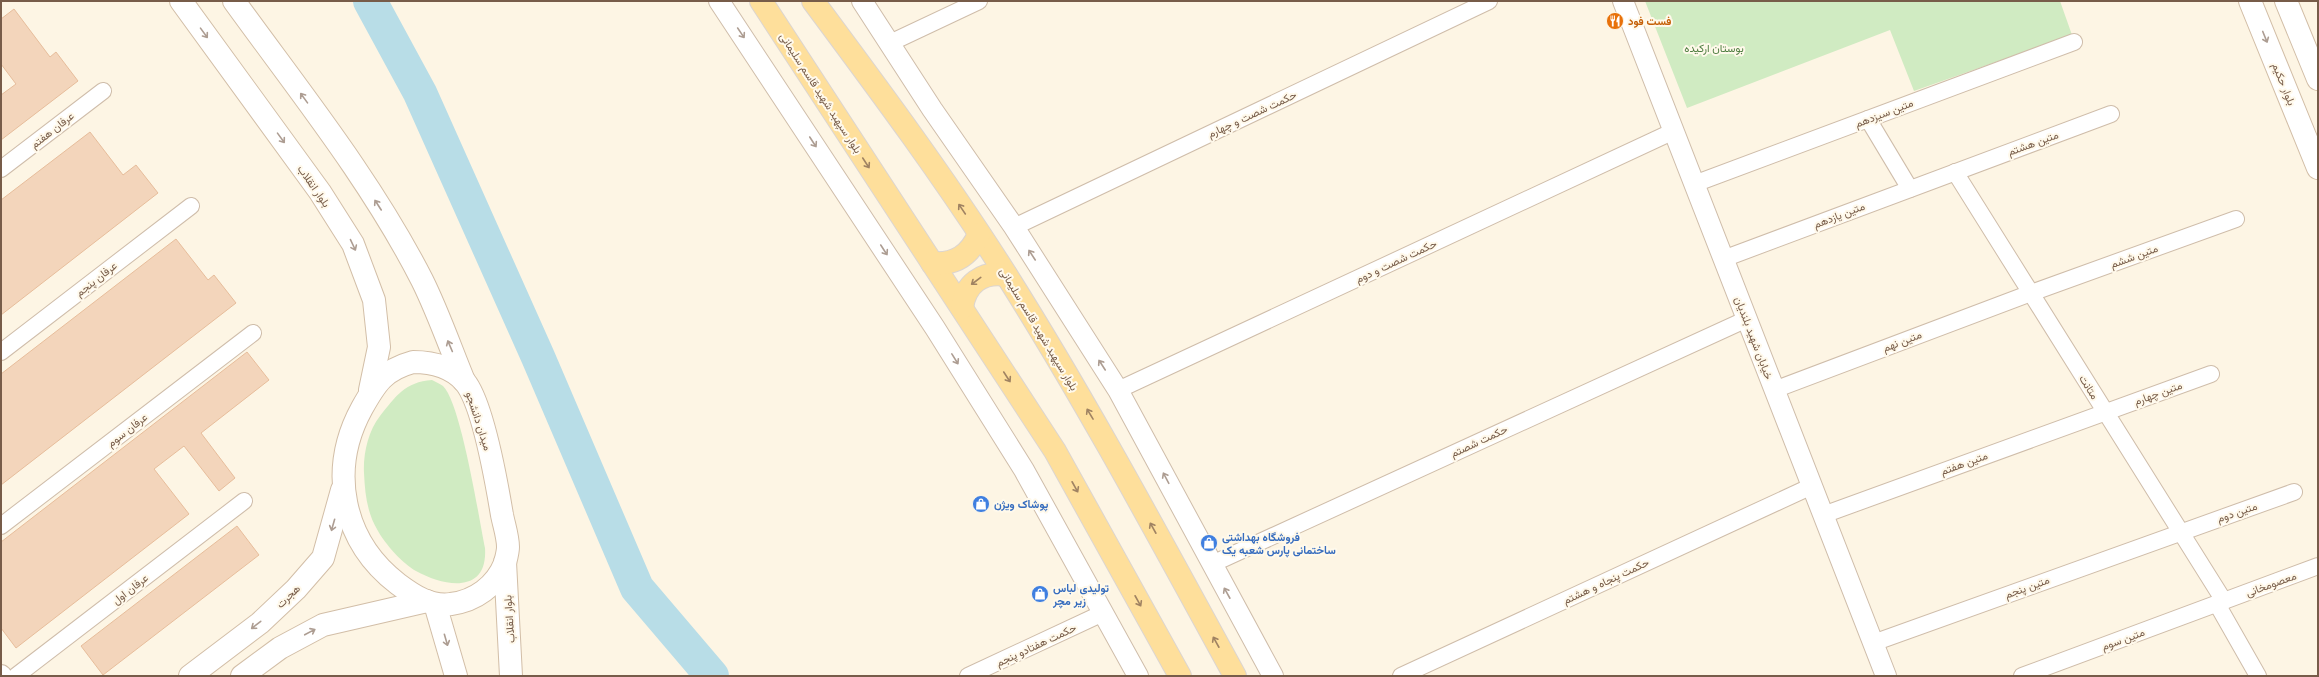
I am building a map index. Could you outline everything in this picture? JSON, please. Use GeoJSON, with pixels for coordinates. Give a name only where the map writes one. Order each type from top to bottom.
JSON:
{"type":"FeatureCollection","features":[{"type":"Feature","properties":{"kind":"main road","name":"بلوار انقلاب"},"geometry":{"type":"LineString","coordinates":[[181,1],[320,192],[353,244],[374,300],[379,347],[368,396]]}},
{"type":"Feature","properties":{"kind":"main road"},"geometry":{"type":"LineString","coordinates":[[234,1],[355,168],[390,223],[422,280],[465,382]]}},
{"type":"Feature","properties":{"kind":"main road","name":"بلوار سپهبد شهید قاسم سلیمانی"},"geometry":{"type":"LineString","coordinates":[[761,1],[1055,451],[1180,676]]}},
{"type":"Feature","properties":{"kind":"main road","name":"بلوار سپهبد شهید قاسم سلیمانی"},"geometry":{"type":"LineString","coordinates":[[813,1],[906,127],[1006,275],[1099,428],[1235,676]]}},
{"type":"Feature","properties":{"kind":"main road","name":"بلوار حکیم"},"geometry":{"type":"LineString","coordinates":[[2250,1],[2318,168]]}},
{"type":"Feature","properties":{"kind":"main road"},"geometry":{"type":"LineString","coordinates":[[2286,1],[2318,79]]}},
{"type":"Feature","properties":{"kind":"main road"},"geometry":{"type":"LineString","coordinates":[[932,263],[942,264],[961,258],[969,252],[978,234]]}},
{"type":"Feature","properties":{"kind":"main road"},"geometry":{"type":"LineString","coordinates":[[962,308],[966,293],[976,280],[990,274],[1006,275]]}},
{"type":"Feature","properties":{"kind":"main road","name":"میدان دانشجو"},"geometry":{"type":"LineString","coordinates":[[412,362],[427,362],[441,365],[454,372],[465,382],[473,394],[494,470],[508,548],[505,562],[499,575],[478,596],[464,602],[450,604],[431,602],[408,592],[383,572],[363,548],[350,519],[343,487],[344,456],[353,425],[368,396],[376,384],[386,374],[398,366],[412,362]]}},
{"type":"Feature","properties":{"kind":"main road","name":"هجرت"},"geometry":{"type":"LineString","coordinates":[[190,676],[260,622],[296,589],[323,558],[343,487]]}},
{"type":"Feature","properties":{"kind":"main road","name":"بلوار انقلاب"},"geometry":{"type":"LineString","coordinates":[[505,562],[511,676]]}},
{"type":"Feature","properties":{"kind":"main road"},"geometry":{"type":"LineString","coordinates":[[242,676],[280,648],[323,625],[431,602],[456,676]]}},
{"type":"Feature","properties":{"kind":"street"},"geometry":{"type":"LineString","coordinates":[[719,1],[948,348],[1024,470],[1138,676]]}},
{"type":"Feature","properties":{"kind":"street"},"geometry":{"type":"LineString","coordinates":[[862,1],[932,109],[1014,227],[1118,390],[1273,676]]}},
{"type":"Feature","properties":{"kind":"street"},"geometry":{"type":"LineString","coordinates":[[890,43],[979,1]]}},
{"type":"Feature","properties":{"kind":"street","name":"حکمت شصت و چهارم"},"geometry":{"type":"LineString","coordinates":[[1014,227],[1489,1]]}},
{"type":"Feature","properties":{"kind":"street","name":"خیابان شهید بلندیان"},"geometry":{"type":"LineString","coordinates":[[1623,1],[1886,676]]}},
{"type":"Feature","properties":{"kind":"street","name":"متین سیزدهم"},"geometry":{"type":"LineString","coordinates":[[1694,184],[2074,42]]}},
{"type":"Feature","properties":{"kind":"street","name":"عرفان هفتم"},"geometry":{"type":"LineString","coordinates":[[1,169],[103,91]]}},
{"type":"Feature","properties":{"kind":"street","name":"متین هشتم"},"geometry":{"type":"LineString","coordinates":[[1954,172],[2111,114]]}},
{"type":"Feature","properties":{"kind":"street"},"geometry":{"type":"LineString","coordinates":[[1868,119],[1910,188]]}},
{"type":"Feature","properties":{"kind":"street","name":"حکمت شصت و دوم"},"geometry":{"type":"LineString","coordinates":[[1118,390],[1674,131]]}},
{"type":"Feature","properties":{"kind":"street","name":"متین یازدهم"},"geometry":{"type":"LineString","coordinates":[[1723,259],[1954,172]]}},
{"type":"Feature","properties":{"kind":"street","name":"متانت"},"geometry":{"type":"LineString","coordinates":[[1954,172],[2180,532],[2220,602],[2258,676]]}},
{"type":"Feature","properties":{"kind":"street","name":"عرفان پنجم"},"geometry":{"type":"LineString","coordinates":[[1,352],[191,206]]}},
{"type":"Feature","properties":{"kind":"street","name":"متین ششم"},"geometry":{"type":"LineString","coordinates":[[2031,293],[2236,219]]}},
{"type":"Feature","properties":{"kind":"street","name":"متین نهم"},"geometry":{"type":"LineString","coordinates":[[1774,390],[2031,293]]}},
{"type":"Feature","properties":{"kind":"street","name":"حکمت شصتم"},"geometry":{"type":"LineString","coordinates":[[1212,564],[1747,319]]}},
{"type":"Feature","properties":{"kind":"street","name":"عرفان سوم"},"geometry":{"type":"LineString","coordinates":[[1,526],[253,333]]}},
{"type":"Feature","properties":{"kind":"street","name":"متین چهارم"},"geometry":{"type":"LineString","coordinates":[[2105,412],[2211,374]]}},
{"type":"Feature","properties":{"kind":"street","name":"متین هفتم"},"geometry":{"type":"LineString","coordinates":[[1823,515],[2105,412]]}},
{"type":"Feature","properties":{"kind":"street","name":"حکمت پنجاه و هشتم"},"geometry":{"type":"LineString","coordinates":[[1401,676],[1812,486]]}},
{"type":"Feature","properties":{"kind":"street","name":"متین دوم"},"geometry":{"type":"LineString","coordinates":[[2180,532],[2294,492]]}},
{"type":"Feature","properties":{"kind":"street","name":"عرفان اول"},"geometry":{"type":"LineString","coordinates":[[16,676],[244,501]]}},
{"type":"Feature","properties":{"kind":"street","name":"متین پنجم"},"geometry":{"type":"LineString","coordinates":[[1873,643],[2180,532]]}},
{"type":"Feature","properties":{"kind":"street","name":"معصومخانی"},"geometry":{"type":"LineString","coordinates":[[2220,602],[2318,566]]}},
{"type":"Feature","properties":{"kind":"street","name":"متین سوم"},"geometry":{"type":"LineString","coordinates":[[2022,676],[2220,602]]}},
{"type":"Feature","properties":{"kind":"street","name":"حکمت هفتادو پنجم"},"geometry":{"type":"LineString","coordinates":[[968,676],[1103,613]]}},
{"type":"Feature","properties":{"kind":"green space","name":"بوستان ارکیده"},"geometry":{"type":"Polygon","coordinates":[[[1645,1],[2060,1],[2072,35],[1914,91],[1890,30],[1687,108],[1645,1]]]}},
{"type":"Feature","properties":{"kind":"green space"},"geometry":{"type":"Polygon","coordinates":[[[432,380],[443,386],[450,397],[456,414],[463,437],[485,548],[484,563],[480,573],[472,580],[462,583],[439,581],[416,571],[400,559],[381,536],[374,524],[366,496],[364,459],[367,443],[372,429],[391,402],[402,391],[423,381],[432,380]]]}},
{"type":"Feature","properties":{"kind":"building"},"geometry":{"type":"Polygon","coordinates":[[[14,9],[50,57],[56,52],[78,81],[1,140],[1,95],[16,84],[1,64],[1,19],[14,9]]]}},
{"type":"Feature","properties":{"kind":"building"},"geometry":{"type":"Polygon","coordinates":[[[90,132],[123,175],[136,165],[158,193],[1,315],[1,200],[90,132]]]}},
{"type":"Feature","properties":{"kind":"building"},"geometry":{"type":"Polygon","coordinates":[[[176,239],[208,280],[214,275],[236,303],[1,485],[1,374],[176,239]]]}},
{"type":"Feature","properties":{"kind":"building"},"geometry":{"type":"Polygon","coordinates":[[[247,352],[269,380],[201,433],[235,478],[219,491],[184,446],[154,469],[189,514],[16,648],[1,628],[1,542],[247,352]]]}},
{"type":"Feature","properties":{"kind":"building"},"geometry":{"type":"Polygon","coordinates":[[[237,526],[259,555],[103,675],[81,646],[237,526]]]}},
{"type":"Feature","properties":{"kind":"waterway"},"geometry":{"type":"LineString","coordinates":[[370,1],[420,93],[538,357],[637,588],[712,676]]}},
{"type":"Feature","properties":{"kind":"place","name":"فست فود"},"geometry":{"type":"Point","coordinates":[1615,21]}},
{"type":"Feature","properties":{"kind":"place","name":"پوشاک ویژن"},"geometry":{"type":"Point","coordinates":[981,504]}},
{"type":"Feature","properties":{"kind":"place","name":"فروشگاه بهداشتی ساختمانی پارس شعبه یک"},"geometry":{"type":"Point","coordinates":[1209,543]}},
{"type":"Feature","properties":{"kind":"place","name":"تولیدی لباس زیر مچر"},"geometry":{"type":"Point","coordinates":[1040,594]}}]}
